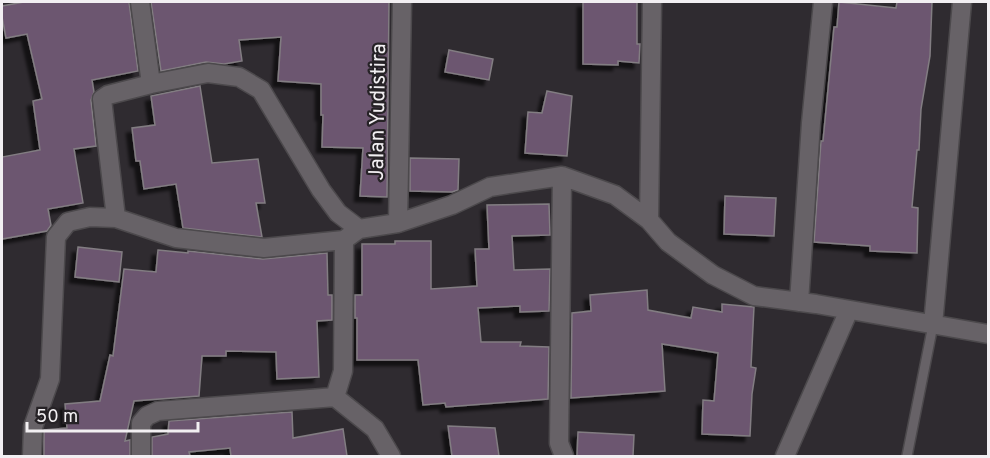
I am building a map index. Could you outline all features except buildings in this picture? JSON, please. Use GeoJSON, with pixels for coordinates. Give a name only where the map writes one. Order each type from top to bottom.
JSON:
{"type":"FeatureCollection","features":[{"type":"Feature","properties":{"kind":"street"},"geometry":{"type":"LineString","coordinates":[[141,2],[151,84]]}},
{"type":"Feature","properties":{"kind":"street","name":"Jalan Yudistira"},"geometry":{"type":"LineString","coordinates":[[398,223],[402,2]]}},
{"type":"Feature","properties":{"kind":"street"},"geometry":{"type":"LineString","coordinates":[[649,220],[652,2]]}},
{"type":"Feature","properties":{"kind":"street"},"geometry":{"type":"LineString","coordinates":[[799,302],[811,123],[823,2]]}},
{"type":"Feature","properties":{"kind":"street"},"geometry":{"type":"LineString","coordinates":[[933,325],[962,2]]}},
{"type":"Feature","properties":{"kind":"street"},"geometry":{"type":"LineString","coordinates":[[116,218],[102,99],[108,95],[151,84],[208,73],[239,77],[261,90],[321,190],[338,213],[359,229]]}},
{"type":"Feature","properties":{"kind":"street"},"geometry":{"type":"LineString","coordinates":[[562,176],[559,443],[564,456]]}},
{"type":"Feature","properties":{"kind":"street"},"geometry":{"type":"LineString","coordinates":[[32,456],[33,427],[50,380],[56,237],[68,222],[90,217],[116,218],[176,238],[264,248],[344,240],[359,229],[398,223],[452,205],[490,186],[562,176],[615,195],[649,220],[668,242],[713,275],[754,296],[988,334]]}},
{"type":"Feature","properties":{"kind":"street"},"geometry":{"type":"LineString","coordinates":[[335,397],[343,371],[344,240]]}},
{"type":"Feature","properties":{"kind":"street"},"geometry":{"type":"LineString","coordinates":[[785,456],[849,310]]}},
{"type":"Feature","properties":{"kind":"street"},"geometry":{"type":"LineString","coordinates":[[141,456],[141,423],[147,416],[158,411],[335,397],[375,429],[391,456]]}},
{"type":"Feature","properties":{"kind":"lane"},"geometry":{"type":"LineString","coordinates":[[907,456],[933,325]]}}]}
